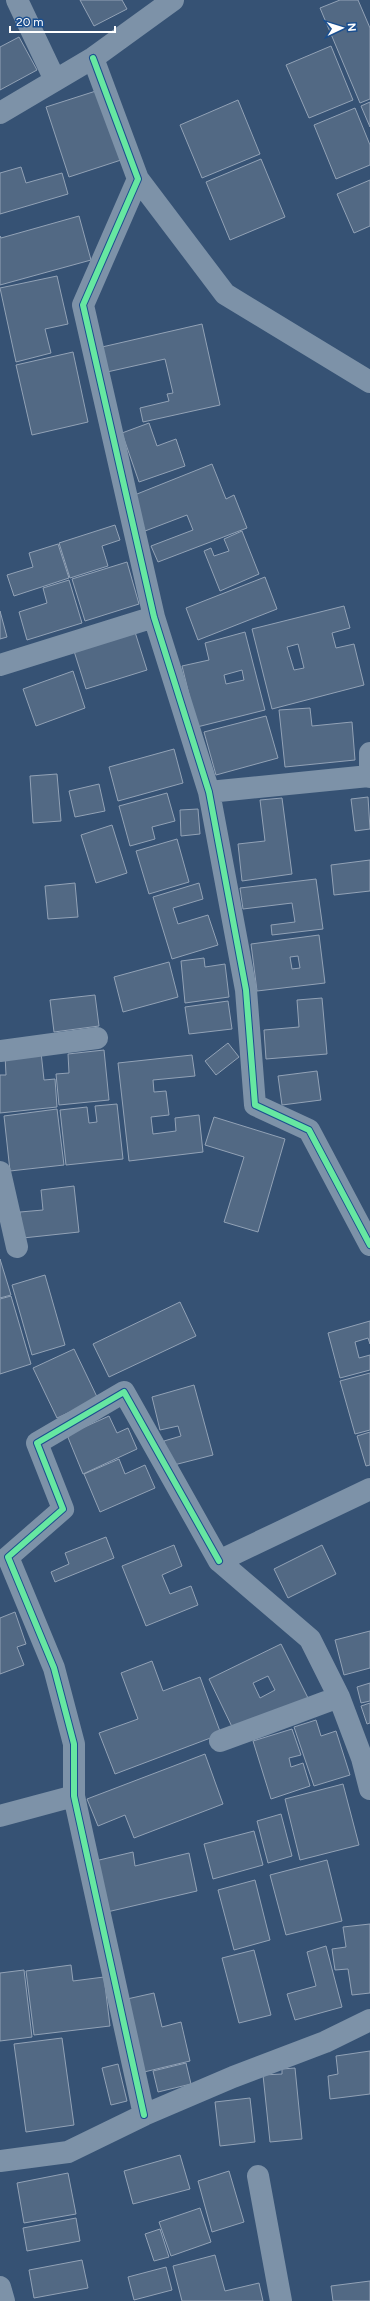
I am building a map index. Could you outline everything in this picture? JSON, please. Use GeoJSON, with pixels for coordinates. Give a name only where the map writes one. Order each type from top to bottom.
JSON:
{"type":"FeatureCollection","features":[{"type":"Feature","properties":{"kind":"street"},"geometry":{"type":"LineString","coordinates":[[17,0],[56,80]]}},
{"type":"Feature","properties":{"kind":"street"},"geometry":{"type":"LineString","coordinates":[[0,113],[93,58],[173,0]]}},
{"type":"Feature","properties":{"kind":"street"},"geometry":{"type":"LineString","coordinates":[[93,58],[138,179],[225,294],[370,382]]}},
{"type":"Feature","properties":{"kind":"street"},"geometry":{"type":"LineString","coordinates":[[138,179],[84,305],[154,617],[209,792],[246,990],[255,1105],[309,1130],[370,1244]]}},
{"type":"Feature","properties":{"kind":"street"},"geometry":{"type":"LineString","coordinates":[[0,665],[154,617]]}},
{"type":"Feature","properties":{"kind":"street"},"geometry":{"type":"LineString","coordinates":[[209,792],[370,776],[370,753]]}},
{"type":"Feature","properties":{"kind":"street"},"geometry":{"type":"LineString","coordinates":[[0,1052],[97,1038]]}},
{"type":"Feature","properties":{"kind":"street"},"geometry":{"type":"LineString","coordinates":[[0,1172],[17,1247]]}},
{"type":"Feature","properties":{"kind":"street"},"geometry":{"type":"LineString","coordinates":[[144,2115],[74,1796],[74,1744],[54,1668],[8,1557],[62,1509],[37,1442],[124,1392],[219,1562],[310,1639],[339,1698],[362,1758],[370,1788]]}},
{"type":"Feature","properties":{"kind":"street"},"geometry":{"type":"LineString","coordinates":[[219,1562],[370,1489]]}},
{"type":"Feature","properties":{"kind":"street"},"geometry":{"type":"LineString","coordinates":[[220,1741],[339,1698]]}},
{"type":"Feature","properties":{"kind":"street"},"geometry":{"type":"LineString","coordinates":[[0,1816],[74,1796]]}},
{"type":"Feature","properties":{"kind":"street"},"geometry":{"type":"LineString","coordinates":[[0,2161],[68,2152],[144,2115],[233,2076],[325,2042],[370,2020]]}},
{"type":"Feature","properties":{"kind":"street"},"geometry":{"type":"LineString","coordinates":[[258,2176],[281,2301]]}},
{"type":"Feature","properties":{"kind":"street"},"geometry":{"type":"LineString","coordinates":[[0,2287],[4,2301]]}},
{"type":"Feature","properties":{"kind":"building"},"geometry":{"type":"Polygon","coordinates":[[[80,0],[122,0],[127,9],[94,26],[80,0]]]}},
{"type":"Feature","properties":{"kind":"building"},"geometry":{"type":"Polygon","coordinates":[[[340,0],[358,0],[370,28],[370,99],[360,103],[320,8],[340,0]]]}},
{"type":"Feature","properties":{"kind":"building"},"geometry":{"type":"Polygon","coordinates":[[[19,37],[37,70],[0,90],[0,47],[19,37]]]}},
{"type":"Feature","properties":{"kind":"building"},"geometry":{"type":"Polygon","coordinates":[[[331,46],[353,100],[309,118],[286,65],[331,46]]]}},
{"type":"Feature","properties":{"kind":"building"},"geometry":{"type":"Polygon","coordinates":[[[99,90],[121,160],[69,177],[46,107],[99,90]]]}},
{"type":"Feature","properties":{"kind":"building"},"geometry":{"type":"Polygon","coordinates":[[[238,100],[260,154],[202,178],[180,125],[238,100]]]}},
{"type":"Feature","properties":{"kind":"building"},"geometry":{"type":"Polygon","coordinates":[[[370,102],[370,127],[361,106],[370,102]]]}},
{"type":"Feature","properties":{"kind":"building"},"geometry":{"type":"Polygon","coordinates":[[[355,108],[370,145],[370,165],[336,179],[314,125],[355,108]]]}},
{"type":"Feature","properties":{"kind":"building"},"geometry":{"type":"Polygon","coordinates":[[[261,159],[285,217],[230,240],[206,182],[261,159]]]}},
{"type":"Feature","properties":{"kind":"building"},"geometry":{"type":"Polygon","coordinates":[[[21,167],[26,183],[62,173],[68,194],[0,214],[0,173],[21,167]]]}},
{"type":"Feature","properties":{"kind":"building"},"geometry":{"type":"Polygon","coordinates":[[[370,180],[370,226],[354,233],[337,194],[370,180]]]}},
{"type":"Feature","properties":{"kind":"building"},"geometry":{"type":"Polygon","coordinates":[[[79,216],[91,260],[0,285],[0,236],[1,238],[79,216]]]}},
{"type":"Feature","properties":{"kind":"building"},"geometry":{"type":"Polygon","coordinates":[[[57,276],[68,324],[45,329],[51,353],[16,362],[0,288],[57,276]]]}},
{"type":"Feature","properties":{"kind":"building"},"geometry":{"type":"Polygon","coordinates":[[[202,324],[220,405],[143,422],[140,408],[169,401],[167,394],[173,393],[165,359],[107,372],[102,347],[202,324]]]}},
{"type":"Feature","properties":{"kind":"building"},"geometry":{"type":"Polygon","coordinates":[[[73,352],[88,422],[32,435],[16,365],[73,352]]]}},
{"type":"Feature","properties":{"kind":"building"},"geometry":{"type":"Polygon","coordinates":[[[149,423],[157,446],[176,439],[185,466],[139,482],[122,433],[149,423]]]}},
{"type":"Feature","properties":{"kind":"building"},"geometry":{"type":"Polygon","coordinates":[[[212,464],[226,499],[234,495],[247,528],[158,562],[151,546],[193,530],[187,515],[145,531],[132,496],[212,464]]]}},
{"type":"Feature","properties":{"kind":"building"},"geometry":{"type":"Polygon","coordinates":[[[115,525],[120,540],[102,546],[108,566],[70,578],[59,543],[115,525]]]}},
{"type":"Feature","properties":{"kind":"building"},"geometry":{"type":"Polygon","coordinates":[[[242,531],[259,574],[220,591],[204,551],[211,548],[214,556],[229,551],[224,539],[242,531]]]}},
{"type":"Feature","properties":{"kind":"building"},"geometry":{"type":"Polygon","coordinates":[[[58,544],[69,578],[14,596],[7,575],[33,567],[29,553],[58,544]]]}},
{"type":"Feature","properties":{"kind":"building"},"geometry":{"type":"Polygon","coordinates":[[[127,562],[139,604],[85,621],[72,579],[127,562]]]}},
{"type":"Feature","properties":{"kind":"building"},"geometry":{"type":"Polygon","coordinates":[[[265,577],[277,609],[198,640],[186,608],[265,577]]]}},
{"type":"Feature","properties":{"kind":"building"},"geometry":{"type":"Polygon","coordinates":[[[69,580],[82,623],[27,640],[19,612],[47,603],[43,588],[69,580]]]}},
{"type":"Feature","properties":{"kind":"building"},"geometry":{"type":"Polygon","coordinates":[[[344,606],[350,628],[332,633],[336,648],[354,644],[364,685],[272,709],[252,629],[344,606]],[[298,644],[287,647],[294,670],[304,668],[298,644]]]}},
{"type":"Feature","properties":{"kind":"building"},"geometry":{"type":"Polygon","coordinates":[[[0,611],[7,637],[0,639],[0,611]]]}},
{"type":"Feature","properties":{"kind":"building"},"geometry":{"type":"Polygon","coordinates":[[[135,632],[147,670],[86,689],[74,651],[135,632]]]}},
{"type":"Feature","properties":{"kind":"building"},"geometry":{"type":"Polygon","coordinates":[[[245,632],[265,710],[197,727],[182,666],[209,660],[205,643],[245,632]],[[242,670],[224,675],[226,684],[244,680],[242,670]]]}},
{"type":"Feature","properties":{"kind":"building"},"geometry":{"type":"Polygon","coordinates":[[[73,671],[85,708],[36,726],[23,689],[73,671]]]}},
{"type":"Feature","properties":{"kind":"building"},"geometry":{"type":"Polygon","coordinates":[[[310,708],[312,726],[352,722],[355,760],[285,767],[279,710],[310,708]]]}},
{"type":"Feature","properties":{"kind":"building"},"geometry":{"type":"Polygon","coordinates":[[[266,716],[278,758],[216,775],[204,732],[266,716]]]}},
{"type":"Feature","properties":{"kind":"building"},"geometry":{"type":"Polygon","coordinates":[[[174,749],[183,783],[118,801],[109,767],[174,749]]]}},
{"type":"Feature","properties":{"kind":"building"},"geometry":{"type":"Polygon","coordinates":[[[57,774],[61,821],[33,823],[30,776],[57,774]]]}},
{"type":"Feature","properties":{"kind":"building"},"geometry":{"type":"Polygon","coordinates":[[[99,784],[105,811],[75,817],[69,791],[99,784]]]}},
{"type":"Feature","properties":{"kind":"building"},"geometry":{"type":"Polygon","coordinates":[[[167,793],[175,821],[152,827],[155,839],[130,846],[119,806],[167,793]]]}},
{"type":"Feature","properties":{"kind":"building"},"geometry":{"type":"Polygon","coordinates":[[[368,797],[370,829],[355,831],[351,799],[368,797]]]}},
{"type":"Feature","properties":{"kind":"building"},"geometry":{"type":"Polygon","coordinates":[[[282,798],[292,874],[242,881],[238,844],[265,841],[260,800],[282,798]]]}},
{"type":"Feature","properties":{"kind":"building"},"geometry":{"type":"Polygon","coordinates":[[[198,809],[200,834],[181,836],[180,810],[198,809]]]}},
{"type":"Feature","properties":{"kind":"building"},"geometry":{"type":"Polygon","coordinates":[[[112,825],[127,873],[96,883],[81,835],[112,825]]]}},
{"type":"Feature","properties":{"kind":"building"},"geometry":{"type":"Polygon","coordinates":[[[177,839],[189,882],[149,894],[136,851],[177,839]]]}},
{"type":"Feature","properties":{"kind":"building"},"geometry":{"type":"Polygon","coordinates":[[[370,860],[370,891],[334,895],[331,865],[370,860]]]}},
{"type":"Feature","properties":{"kind":"building"},"geometry":{"type":"Polygon","coordinates":[[[316,879],[323,929],[272,935],[271,925],[295,922],[292,903],[243,909],[240,888],[316,879]]]}},
{"type":"Feature","properties":{"kind":"building"},"geometry":{"type":"Polygon","coordinates":[[[75,883],[78,917],[48,919],[45,886],[75,883]]]}},
{"type":"Feature","properties":{"kind":"building"},"geometry":{"type":"Polygon","coordinates":[[[199,883],[203,899],[173,908],[178,924],[208,915],[218,945],[172,959],[153,897],[199,883]]]}},
{"type":"Feature","properties":{"kind":"building"},"geometry":{"type":"Polygon","coordinates":[[[319,935],[325,983],[257,991],[251,944],[319,935]],[[298,956],[290,957],[292,969],[300,968],[298,956]]]}},
{"type":"Feature","properties":{"kind":"building"},"geometry":{"type":"Polygon","coordinates":[[[204,958],[205,967],[225,964],[229,997],[185,1003],[181,961],[204,958]]]}},
{"type":"Feature","properties":{"kind":"building"},"geometry":{"type":"Polygon","coordinates":[[[169,962],[178,997],[123,1012],[114,977],[169,962]]]}},
{"type":"Feature","properties":{"kind":"building"},"geometry":{"type":"Polygon","coordinates":[[[95,995],[99,1026],[54,1032],[50,1000],[95,995]]]}},
{"type":"Feature","properties":{"kind":"building"},"geometry":{"type":"Polygon","coordinates":[[[322,998],[327,1054],[266,1059],[264,1030],[299,1027],[297,1000],[322,998]]]}},
{"type":"Feature","properties":{"kind":"building"},"geometry":{"type":"Polygon","coordinates":[[[228,1001],[232,1029],[189,1034],[185,1007],[228,1001]]]}},
{"type":"Feature","properties":{"kind":"building"},"geometry":{"type":"Polygon","coordinates":[[[228,1043],[239,1057],[216,1075],[205,1061],[228,1043]]]}},
{"type":"Feature","properties":{"kind":"building"},"geometry":{"type":"Polygon","coordinates":[[[104,1050],[109,1100],[59,1105],[56,1074],[69,1073],[68,1054],[104,1050]]]}},
{"type":"Feature","properties":{"kind":"building"},"geometry":{"type":"Polygon","coordinates":[[[41,1052],[44,1080],[55,1079],[57,1107],[0,1113],[0,1075],[6,1075],[5,1055],[41,1052]]]}},
{"type":"Feature","properties":{"kind":"building"},"geometry":{"type":"Polygon","coordinates":[[[192,1055],[195,1076],[153,1080],[154,1092],[166,1091],[169,1115],[151,1117],[153,1134],[176,1131],[175,1118],[199,1115],[203,1152],[129,1161],[118,1063],[192,1055]]]}},
{"type":"Feature","properties":{"kind":"building"},"geometry":{"type":"Polygon","coordinates":[[[317,1071],[321,1100],[282,1105],[278,1076],[317,1071]]]}},
{"type":"Feature","properties":{"kind":"building"},"geometry":{"type":"Polygon","coordinates":[[[117,1104],[123,1159],[66,1165],[60,1110],[87,1107],[89,1123],[97,1122],[95,1106],[117,1104]]]}},
{"type":"Feature","properties":{"kind":"building"},"geometry":{"type":"Polygon","coordinates":[[[57,1109],[64,1165],[10,1171],[4,1116],[57,1109]]]}},
{"type":"Feature","properties":{"kind":"building"},"geometry":{"type":"Polygon","coordinates":[[[214,1117],[285,1139],[258,1232],[224,1222],[244,1157],[205,1145],[214,1117]]]}},
{"type":"Feature","properties":{"kind":"building"},"geometry":{"type":"Polygon","coordinates":[[[74,1186],[79,1232],[23,1238],[20,1212],[43,1210],[41,1190],[74,1186]]]}},
{"type":"Feature","properties":{"kind":"building"},"geometry":{"type":"Polygon","coordinates":[[[0,1259],[11,1295],[0,1298],[0,1259]]]}},
{"type":"Feature","properties":{"kind":"building"},"geometry":{"type":"Polygon","coordinates":[[[45,1275],[65,1345],[32,1355],[12,1285],[45,1275]]]}},
{"type":"Feature","properties":{"kind":"building"},"geometry":{"type":"Polygon","coordinates":[[[11,1296],[31,1364],[0,1374],[0,1299],[11,1296]]]}},
{"type":"Feature","properties":{"kind":"building"},"geometry":{"type":"Polygon","coordinates":[[[180,1302],[196,1336],[109,1377],[93,1344],[180,1302]]]}},
{"type":"Feature","properties":{"kind":"building"},"geometry":{"type":"Polygon","coordinates":[[[370,1321],[370,1344],[368,1338],[355,1342],[359,1358],[370,1355],[370,1370],[340,1378],[328,1333],[370,1321]]]}},
{"type":"Feature","properties":{"kind":"building"},"geometry":{"type":"Polygon","coordinates":[[[74,1349],[98,1399],[57,1418],[33,1368],[74,1349]]]}},
{"type":"Feature","properties":{"kind":"building"},"geometry":{"type":"Polygon","coordinates":[[[370,1373],[370,1430],[355,1434],[340,1381],[370,1373]]]}},
{"type":"Feature","properties":{"kind":"building"},"geometry":{"type":"Polygon","coordinates":[[[194,1385],[213,1455],[170,1466],[164,1441],[181,1436],[178,1426],[160,1430],[152,1397],[194,1385]]]}},
{"type":"Feature","properties":{"kind":"building"},"geometry":{"type":"Polygon","coordinates":[[[109,1416],[117,1433],[128,1428],[137,1449],[83,1474],[67,1435],[109,1416]]]}},
{"type":"Feature","properties":{"kind":"building"},"geometry":{"type":"Polygon","coordinates":[[[370,1432],[370,1465],[366,1466],[357,1436],[370,1432]]]}},
{"type":"Feature","properties":{"kind":"building"},"geometry":{"type":"Polygon","coordinates":[[[119,1459],[125,1474],[145,1465],[155,1488],[100,1512],[84,1474],[119,1459]]]}},
{"type":"Feature","properties":{"kind":"building"},"geometry":{"type":"Polygon","coordinates":[[[106,1537],[114,1558],[55,1582],[51,1572],[69,1564],[65,1553],[106,1537]]]}},
{"type":"Feature","properties":{"kind":"building"},"geometry":{"type":"Polygon","coordinates":[[[174,1545],[182,1566],[162,1575],[170,1594],[191,1586],[198,1605],[146,1626],[122,1566],[174,1545]]]}},
{"type":"Feature","properties":{"kind":"building"},"geometry":{"type":"Polygon","coordinates":[[[322,1545],[336,1574],[288,1598],[274,1569],[322,1545]]]}},
{"type":"Feature","properties":{"kind":"building"},"geometry":{"type":"Polygon","coordinates":[[[15,1612],[26,1644],[17,1647],[24,1665],[0,1674],[0,1618],[15,1612]]]}},
{"type":"Feature","properties":{"kind":"building"},"geometry":{"type":"Polygon","coordinates":[[[370,1631],[370,1668],[344,1675],[335,1640],[370,1631]]]}},
{"type":"Feature","properties":{"kind":"building"},"geometry":{"type":"Polygon","coordinates":[[[281,1644],[308,1698],[235,1733],[209,1679],[281,1644]],[[268,1676],[253,1683],[260,1698],[275,1690],[268,1676]]]}},
{"type":"Feature","properties":{"kind":"building"},"geometry":{"type":"Polygon","coordinates":[[[152,1661],[163,1691],[200,1677],[221,1734],[115,1774],[99,1733],[138,1719],[121,1673],[152,1661]]]}},
{"type":"Feature","properties":{"kind":"building"},"geometry":{"type":"Polygon","coordinates":[[[370,1683],[370,1701],[361,1703],[357,1687],[370,1683]]]}},
{"type":"Feature","properties":{"kind":"building"},"geometry":{"type":"Polygon","coordinates":[[[370,1703],[370,1723],[367,1724],[361,1706],[370,1703]]]}},
{"type":"Feature","properties":{"kind":"building"},"geometry":{"type":"Polygon","coordinates":[[[316,1720],[321,1736],[336,1731],[350,1775],[314,1786],[294,1727],[316,1720]]]}},
{"type":"Feature","properties":{"kind":"building"},"geometry":{"type":"Polygon","coordinates":[[[292,1729],[301,1755],[289,1758],[291,1767],[303,1763],[310,1786],[271,1799],[253,1741],[292,1729]]]}},
{"type":"Feature","properties":{"kind":"building"},"geometry":{"type":"Polygon","coordinates":[[[205,1754],[223,1804],[134,1838],[125,1815],[98,1826],[87,1799],[205,1754]]]}},
{"type":"Feature","properties":{"kind":"building"},"geometry":{"type":"Polygon","coordinates":[[[343,1784],[359,1845],[300,1860],[285,1799],[343,1784]]]}},
{"type":"Feature","properties":{"kind":"building"},"geometry":{"type":"Polygon","coordinates":[[[281,1814],[292,1856],[268,1863],[257,1821],[281,1814]]]}},
{"type":"Feature","properties":{"kind":"building"},"geometry":{"type":"Polygon","coordinates":[[[254,1831],[263,1865],[213,1879],[204,1844],[254,1831]]]}},
{"type":"Feature","properties":{"kind":"building"},"geometry":{"type":"Polygon","coordinates":[[[133,1852],[135,1866],[189,1853],[197,1891],[107,1912],[95,1861],[133,1852]]]}},
{"type":"Feature","properties":{"kind":"building"},"geometry":{"type":"Polygon","coordinates":[[[327,1860],[342,1921],[286,1935],[270,1875],[327,1860]]]}},
{"type":"Feature","properties":{"kind":"building"},"geometry":{"type":"Polygon","coordinates":[[[255,1880],[270,1940],[234,1950],[218,1890],[255,1880]]]}},
{"type":"Feature","properties":{"kind":"building"},"geometry":{"type":"Polygon","coordinates":[[[370,1924],[370,1993],[352,1995],[348,1969],[335,1970],[332,1949],[346,1947],[343,1927],[370,1924]]]}},
{"type":"Feature","properties":{"kind":"building"},"geometry":{"type":"Polygon","coordinates":[[[326,1946],[342,2007],[295,2020],[287,1994],[316,1986],[307,1952],[326,1946]]]}},
{"type":"Feature","properties":{"kind":"building"},"geometry":{"type":"Polygon","coordinates":[[[254,1950],[271,2015],[239,2023],[222,1958],[254,1950]]]}},
{"type":"Feature","properties":{"kind":"building"},"geometry":{"type":"Polygon","coordinates":[[[71,1965],[73,1981],[104,1977],[110,2026],[34,2035],[26,1971],[71,1965]]]}},
{"type":"Feature","properties":{"kind":"building"},"geometry":{"type":"Polygon","coordinates":[[[24,1970],[32,2037],[0,2041],[0,1973],[24,1970]]]}},
{"type":"Feature","properties":{"kind":"building"},"geometry":{"type":"Polygon","coordinates":[[[154,1993],[162,2027],[181,2022],[190,2061],[144,2072],[127,1999],[154,1993]]]}},
{"type":"Feature","properties":{"kind":"building"},"geometry":{"type":"Polygon","coordinates":[[[62,2038],[74,2125],[26,2132],[14,2044],[62,2038]]]}},
{"type":"Feature","properties":{"kind":"building"},"geometry":{"type":"Polygon","coordinates":[[[370,2051],[370,2094],[330,2099],[328,2076],[338,2074],[336,2056],[370,2051]]]}},
{"type":"Feature","properties":{"kind":"building"},"geometry":{"type":"Polygon","coordinates":[[[186,2063],[191,2084],[158,2092],[153,2071],[186,2063]]]}},
{"type":"Feature","properties":{"kind":"building"},"geometry":{"type":"Polygon","coordinates":[[[118,2064],[127,2101],[111,2105],[102,2068],[118,2064]]]}},
{"type":"Feature","properties":{"kind":"building"},"geometry":{"type":"Polygon","coordinates":[[[295,2068],[302,2139],[270,2142],[263,2075],[282,2074],[282,2069],[295,2068]]]}},
{"type":"Feature","properties":{"kind":"building"},"geometry":{"type":"Polygon","coordinates":[[[250,2098],[255,2142],[220,2146],[215,2102],[250,2098]]]}},
{"type":"Feature","properties":{"kind":"building"},"geometry":{"type":"Polygon","coordinates":[[[180,2155],[190,2189],[133,2204],[124,2171],[180,2155]]]}},
{"type":"Feature","properties":{"kind":"building"},"geometry":{"type":"Polygon","coordinates":[[[229,2171],[244,2222],[212,2232],[198,2181],[229,2171]]]}},
{"type":"Feature","properties":{"kind":"building"},"geometry":{"type":"Polygon","coordinates":[[[68,2173],[76,2214],[24,2223],[17,2183],[68,2173]]]}},
{"type":"Feature","properties":{"kind":"building"},"geometry":{"type":"Polygon","coordinates":[[[200,2208],[211,2242],[171,2256],[159,2222],[200,2208]]]}},
{"type":"Feature","properties":{"kind":"building"},"geometry":{"type":"Polygon","coordinates":[[[76,2218],[80,2241],[27,2251],[23,2228],[76,2218]]]}},
{"type":"Feature","properties":{"kind":"building"},"geometry":{"type":"Polygon","coordinates":[[[160,2229],[169,2257],[154,2261],[145,2234],[160,2229]]]}},
{"type":"Feature","properties":{"kind":"building"},"geometry":{"type":"Polygon","coordinates":[[[215,2255],[225,2291],[259,2283],[263,2301],[182,2301],[173,2266],[215,2255]]]}},
{"type":"Feature","properties":{"kind":"building"},"geometry":{"type":"Polygon","coordinates":[[[82,2260],[88,2288],[34,2298],[29,2270],[82,2260]]]}},
{"type":"Feature","properties":{"kind":"building"},"geometry":{"type":"Polygon","coordinates":[[[166,2267],[172,2290],[134,2300],[128,2277],[166,2267]]]}},
{"type":"Feature","properties":{"kind":"building"},"geometry":{"type":"Polygon","coordinates":[[[370,2281],[370,2301],[333,2301],[331,2286],[370,2281]]]}},
{"type":"Feature","properties":{"kind":"cycle path"},"geometry":{"type":"LineString","coordinates":[[93,58],[138,179],[83,305],[154,617],[209,792],[246,990],[255,1105],[309,1130],[370,1245]]}},
{"type":"Feature","properties":{"kind":"cycle path"},"geometry":{"type":"LineString","coordinates":[[144,2115],[74,1796],[74,1744],[54,1668],[8,1557],[63,1509],[37,1443],[124,1392],[219,1561]]}}]}
